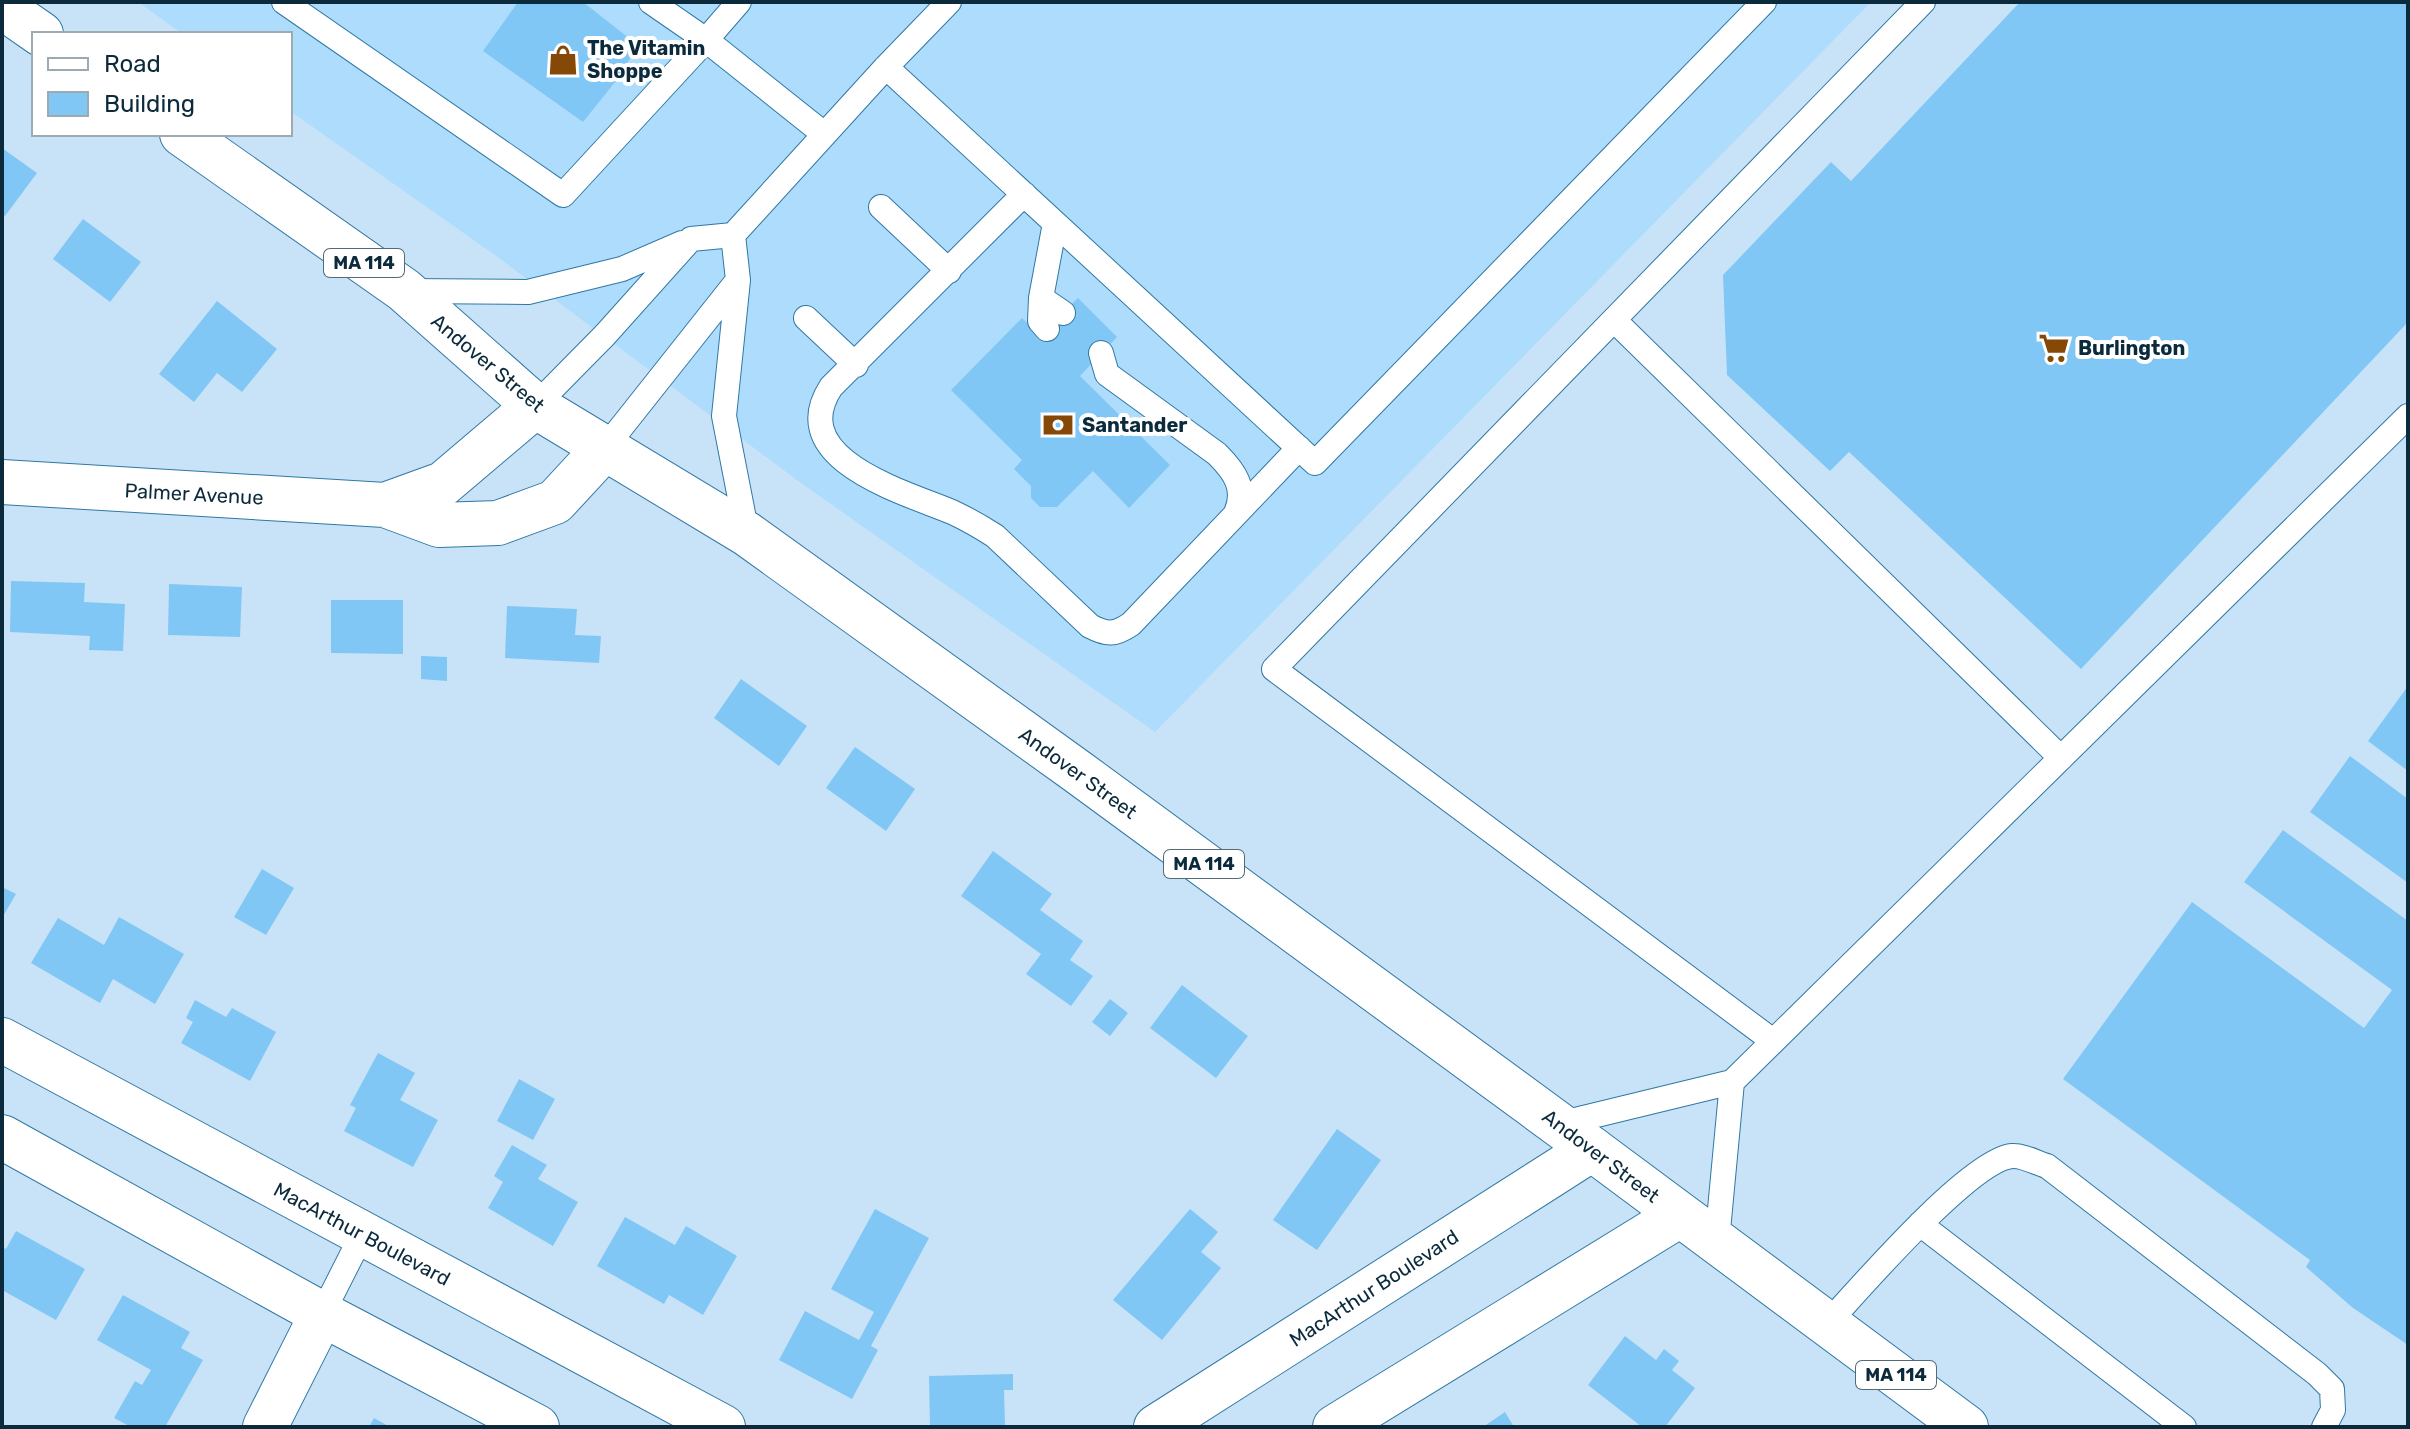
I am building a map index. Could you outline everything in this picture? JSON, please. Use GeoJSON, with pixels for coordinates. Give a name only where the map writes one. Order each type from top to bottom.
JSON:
{"type":"FeatureCollection","features":[{"type":"Feature","properties":{"kind":"main road"},"geometry":{"type":"LineString","coordinates":[[2,7],[38,32]]}},
{"type":"Feature","properties":{"kind":"main road","name":"Andover Street"},"geometry":{"type":"LineString","coordinates":[[185,136],[404,290],[535,406],[747,534],[1575,1136],[1958,1425]]}},
{"type":"Feature","properties":{"kind":"main road","name":"Palmer Avenue"},"geometry":{"type":"LineString","coordinates":[[385,505],[443,484],[535,406]]}},
{"type":"Feature","properties":{"kind":"main road","name":"Palmer Avenue"},"geometry":{"type":"LineString","coordinates":[[2,482],[385,505],[439,525],[498,523],[555,502],[604,449]]}},
{"type":"Feature","properties":{"kind":"main road","name":"MacArthur Boulevard"},"geometry":{"type":"LineString","coordinates":[[2,1040],[723,1427]]}},
{"type":"Feature","properties":{"kind":"main road","name":"MacArthur Boulevard"},"geometry":{"type":"LineString","coordinates":[[1156,1427],[1575,1136]]}},
{"type":"Feature","properties":{"kind":"main road"},"geometry":{"type":"LineString","coordinates":[[2,1137],[322,1314],[537,1427]]}},
{"type":"Feature","properties":{"kind":"main road"},"geometry":{"type":"LineString","coordinates":[[1335,1427],[1680,1215]]}},
{"type":"Feature","properties":{"kind":"main road"},"geometry":{"type":"LineString","coordinates":[[265,1427],[322,1314]]}},
{"type":"Feature","properties":{"kind":"lane"},"geometry":{"type":"LineString","coordinates":[[284,2],[563,195],[739,2]]}},
{"type":"Feature","properties":{"kind":"lane"},"geometry":{"type":"LineString","coordinates":[[651,2],[706,40],[824,134]]}},
{"type":"Feature","properties":{"kind":"lane"},"geometry":{"type":"LineString","coordinates":[[886,67],[1315,463],[1764,2]]}},
{"type":"Feature","properties":{"kind":"lane"},"geometry":{"type":"LineString","coordinates":[[1773,1041],[1274,669],[1923,2]]}},
{"type":"Feature","properties":{"kind":"lane"},"geometry":{"type":"LineString","coordinates":[[404,290],[528,292],[622,269],[691,239],[733,235],[940,5]]}},
{"type":"Feature","properties":{"kind":"lane"},"geometry":{"type":"LineString","coordinates":[[1024,194],[831,387],[821,409],[822,435],[835,452],[874,479],[979,525],[995,536],[1090,626],[1102,633],[1113,634],[1131,624],[1299,448]]}},
{"type":"Feature","properties":{"kind":"lane"},"geometry":{"type":"LineString","coordinates":[[881,207],[949,271]]}},
{"type":"Feature","properties":{"kind":"lane"},"geometry":{"type":"LineString","coordinates":[[1055,223],[1043,279],[1040,321],[1055,321]]}},
{"type":"Feature","properties":{"kind":"lane"},"geometry":{"type":"LineString","coordinates":[[733,235],[738,280],[724,416],[747,534]]}},
{"type":"Feature","properties":{"kind":"lane"},"geometry":{"type":"LineString","coordinates":[[535,406],[605,335],[691,239]]}},
{"type":"Feature","properties":{"kind":"lane"},"geometry":{"type":"LineString","coordinates":[[604,449],[738,280]]}},
{"type":"Feature","properties":{"kind":"lane"},"geometry":{"type":"LineString","coordinates":[[806,318],[856,365]]}},
{"type":"Feature","properties":{"kind":"lane"},"geometry":{"type":"LineString","coordinates":[[1614,320],[2061,758]]}},
{"type":"Feature","properties":{"kind":"lane"},"geometry":{"type":"LineString","coordinates":[[1099,365],[1226,464],[1239,486],[1241,497],[1236,513]]}},
{"type":"Feature","properties":{"kind":"lane"},"geometry":{"type":"LineString","coordinates":[[1575,1136],[1732,1082],[2408,416]]}},
{"type":"Feature","properties":{"kind":"lane"},"geometry":{"type":"LineString","coordinates":[[1717,1241],[1732,1082]]}},
{"type":"Feature","properties":{"kind":"lane"},"geometry":{"type":"LineString","coordinates":[[1827,1324],[1920,1224],[1990,1163],[2013,1155],[2047,1166],[2317,1374],[2332,1389],[2333,1410],[2324,1427]]}},
{"type":"Feature","properties":{"kind":"lane"},"geometry":{"type":"LineString","coordinates":[[1920,1224],[2184,1427]]}},
{"type":"Feature","properties":{"kind":"lane"},"geometry":{"type":"LineString","coordinates":[[322,1314],[362,1235]]}},
{"type":"Feature","properties":{"kind":"shaded area"},"geometry":{"type":"Polygon","coordinates":[[[138,2],[1871,2],[1155,732],[801,483],[495,255],[292,112],[292,32],[180,32],[138,2]]]}},
{"type":"Feature","properties":{"kind":"building","name":"The Vitamin Shoppe"},"geometry":{"type":"Polygon","coordinates":[[[518,2],[583,2],[639,46],[624,71],[583,122],[483,51],[518,2]]]}},
{"type":"Feature","properties":{"kind":"building","name":"Burlington"},"geometry":{"type":"Polygon","coordinates":[[[2020,2],[2408,2],[2408,322],[2081,669],[1849,452],[1830,471],[1727,375],[1723,275],[1831,162],[1851,181],[2020,2]]]}},
{"type":"Feature","properties":{"kind":"building"},"geometry":{"type":"Polygon","coordinates":[[[2,148],[37,173],[5,216],[2,214],[2,148]]]}},
{"type":"Feature","properties":{"kind":"building"},"geometry":{"type":"Polygon","coordinates":[[[83,219],[141,262],[110,302],[53,259],[83,219]]]}},
{"type":"Feature","properties":{"kind":"building","name":"Santander"},"geometry":{"type":"Polygon","coordinates":[[[1078,298],[1117,337],[1080,376],[1170,465],[1129,508],[1093,471],[1057,507],[1040,507],[1031,498],[1031,486],[1014,469],[1022,460],[951,390],[1022,318],[1040,335],[1078,298]]]}},
{"type":"Feature","properties":{"kind":"building"},"geometry":{"type":"Polygon","coordinates":[[[217,301],[277,349],[242,392],[217,373],[194,402],[159,374],[217,301]]]}},
{"type":"Feature","properties":{"kind":"building"},"geometry":{"type":"Polygon","coordinates":[[[11,581],[85,583],[84,602],[125,604],[123,651],[89,650],[90,636],[10,632],[11,581]]]}},
{"type":"Feature","properties":{"kind":"building"},"geometry":{"type":"Polygon","coordinates":[[[169,584],[242,587],[240,637],[168,635],[169,584]]]}},
{"type":"Feature","properties":{"kind":"building"},"geometry":{"type":"Polygon","coordinates":[[[331,600],[403,600],[403,654],[331,653],[331,600]]]}},
{"type":"Feature","properties":{"kind":"building"},"geometry":{"type":"Polygon","coordinates":[[[507,606],[577,609],[575,635],[601,636],[599,663],[505,658],[507,606]]]}},
{"type":"Feature","properties":{"kind":"building"},"geometry":{"type":"Polygon","coordinates":[[[421,656],[447,657],[447,681],[421,679],[421,656]]]}},
{"type":"Feature","properties":{"kind":"building"},"geometry":{"type":"Polygon","coordinates":[[[741,679],[807,726],[779,766],[714,718],[741,679]]]}},
{"type":"Feature","properties":{"kind":"building"},"geometry":{"type":"Polygon","coordinates":[[[2408,686],[2408,771],[2368,741],[2408,686]]]}},
{"type":"Feature","properties":{"kind":"building"},"geometry":{"type":"Polygon","coordinates":[[[855,747],[915,789],[886,831],[826,788],[855,747]]]}},
{"type":"Feature","properties":{"kind":"building"},"geometry":{"type":"Polygon","coordinates":[[[2350,756],[2408,799],[2408,883],[2310,812],[2350,756]]]}},
{"type":"Feature","properties":{"kind":"building"},"geometry":{"type":"Polygon","coordinates":[[[2283,830],[2408,921],[2408,1345],[2353,1308],[2306,1267],[2310,1260],[2063,1079],[2192,902],[2364,1028],[2392,990],[2244,882],[2283,830]]]}},
{"type":"Feature","properties":{"kind":"building"},"geometry":{"type":"Polygon","coordinates":[[[993,851],[1052,894],[1040,910],[1083,941],[1070,960],[1093,976],[1071,1006],[1026,974],[1041,954],[961,896],[993,851]]]}},
{"type":"Feature","properties":{"kind":"building"},"geometry":{"type":"Polygon","coordinates":[[[262,869],[294,888],[266,935],[234,917],[262,869]]]}},
{"type":"Feature","properties":{"kind":"building"},"geometry":{"type":"Polygon","coordinates":[[[2,887],[16,894],[2,918],[2,887]]]}},
{"type":"Feature","properties":{"kind":"building"},"geometry":{"type":"Polygon","coordinates":[[[119,917],[184,954],[155,1004],[113,979],[100,1003],[31,963],[58,918],[104,945],[119,917]]]}},
{"type":"Feature","properties":{"kind":"building"},"geometry":{"type":"Polygon","coordinates":[[[1182,985],[1248,1036],[1216,1078],[1150,1028],[1182,985]]]}},
{"type":"Feature","properties":{"kind":"building"},"geometry":{"type":"Polygon","coordinates":[[[1110,999],[1128,1013],[1110,1036],[1092,1022],[1110,999]]]}},
{"type":"Feature","properties":{"kind":"building"},"geometry":{"type":"Polygon","coordinates":[[[195,1000],[226,1017],[232,1008],[276,1032],[250,1081],[181,1043],[193,1022],[186,1018],[195,1000]]]}},
{"type":"Feature","properties":{"kind":"building"},"geometry":{"type":"Polygon","coordinates":[[[378,1053],[415,1073],[400,1100],[438,1120],[413,1167],[344,1131],[356,1108],[350,1105],[378,1053]]]}},
{"type":"Feature","properties":{"kind":"building"},"geometry":{"type":"Polygon","coordinates":[[[519,1079],[555,1099],[533,1140],[497,1121],[519,1079]]]}},
{"type":"Feature","properties":{"kind":"building"},"geometry":{"type":"Polygon","coordinates":[[[1337,1129],[1381,1160],[1317,1250],[1273,1220],[1337,1129]]]}},
{"type":"Feature","properties":{"kind":"building"},"geometry":{"type":"Polygon","coordinates":[[[512,1145],[547,1165],[538,1179],[578,1202],[553,1246],[488,1208],[503,1182],[494,1176],[512,1145]]]}},
{"type":"Feature","properties":{"kind":"building"},"geometry":{"type":"Polygon","coordinates":[[[875,1209],[929,1238],[871,1346],[878,1350],[852,1399],[779,1360],[805,1311],[859,1340],[874,1312],[831,1289],[875,1209]]]}},
{"type":"Feature","properties":{"kind":"building"},"geometry":{"type":"Polygon","coordinates":[[[1190,1209],[1218,1232],[1201,1252],[1221,1268],[1162,1340],[1113,1300],[1190,1209]]]}},
{"type":"Feature","properties":{"kind":"building"},"geometry":{"type":"Polygon","coordinates":[[[625,1217],[675,1245],[686,1226],[737,1256],[703,1315],[669,1295],[664,1304],[597,1266],[625,1217]]]}},
{"type":"Feature","properties":{"kind":"building"},"geometry":{"type":"Polygon","coordinates":[[[16,1231],[85,1269],[56,1320],[2,1290],[2,1247],[6,1249],[16,1231]]]}},
{"type":"Feature","properties":{"kind":"building"},"geometry":{"type":"Polygon","coordinates":[[[123,1295],[190,1332],[181,1348],[203,1360],[165,1427],[131,1427],[114,1418],[135,1381],[142,1385],[151,1370],[97,1340],[123,1295]]]}},
{"type":"Feature","properties":{"kind":"building"},"geometry":{"type":"Polygon","coordinates":[[[1625,1336],[1656,1360],[1664,1349],[1679,1361],[1672,1370],[1695,1388],[1665,1427],[1642,1427],[1588,1385],[1625,1336]]]}},
{"type":"Feature","properties":{"kind":"building"},"geometry":{"type":"Polygon","coordinates":[[[1013,1374],[1013,1390],[1004,1390],[1005,1427],[930,1427],[929,1376],[1013,1374]]]}},
{"type":"Feature","properties":{"kind":"building"},"geometry":{"type":"Polygon","coordinates":[[[1505,1412],[1514,1427],[1483,1427],[1505,1412]]]}},
{"type":"Feature","properties":{"kind":"building"},"geometry":{"type":"Polygon","coordinates":[[[374,1418],[390,1427],[369,1427],[374,1418]]]}},
{"type":"Feature","properties":{"kind":"place","name":"The Vitamin Shoppe"},"geometry":{"type":"Point","coordinates":[563,60]}},
{"type":"Feature","properties":{"kind":"place","name":"Burlington"},"geometry":{"type":"Point","coordinates":[2054,348]}},
{"type":"Feature","properties":{"kind":"place","name":"Santander"},"geometry":{"type":"Point","coordinates":[1058,425]}}]}
